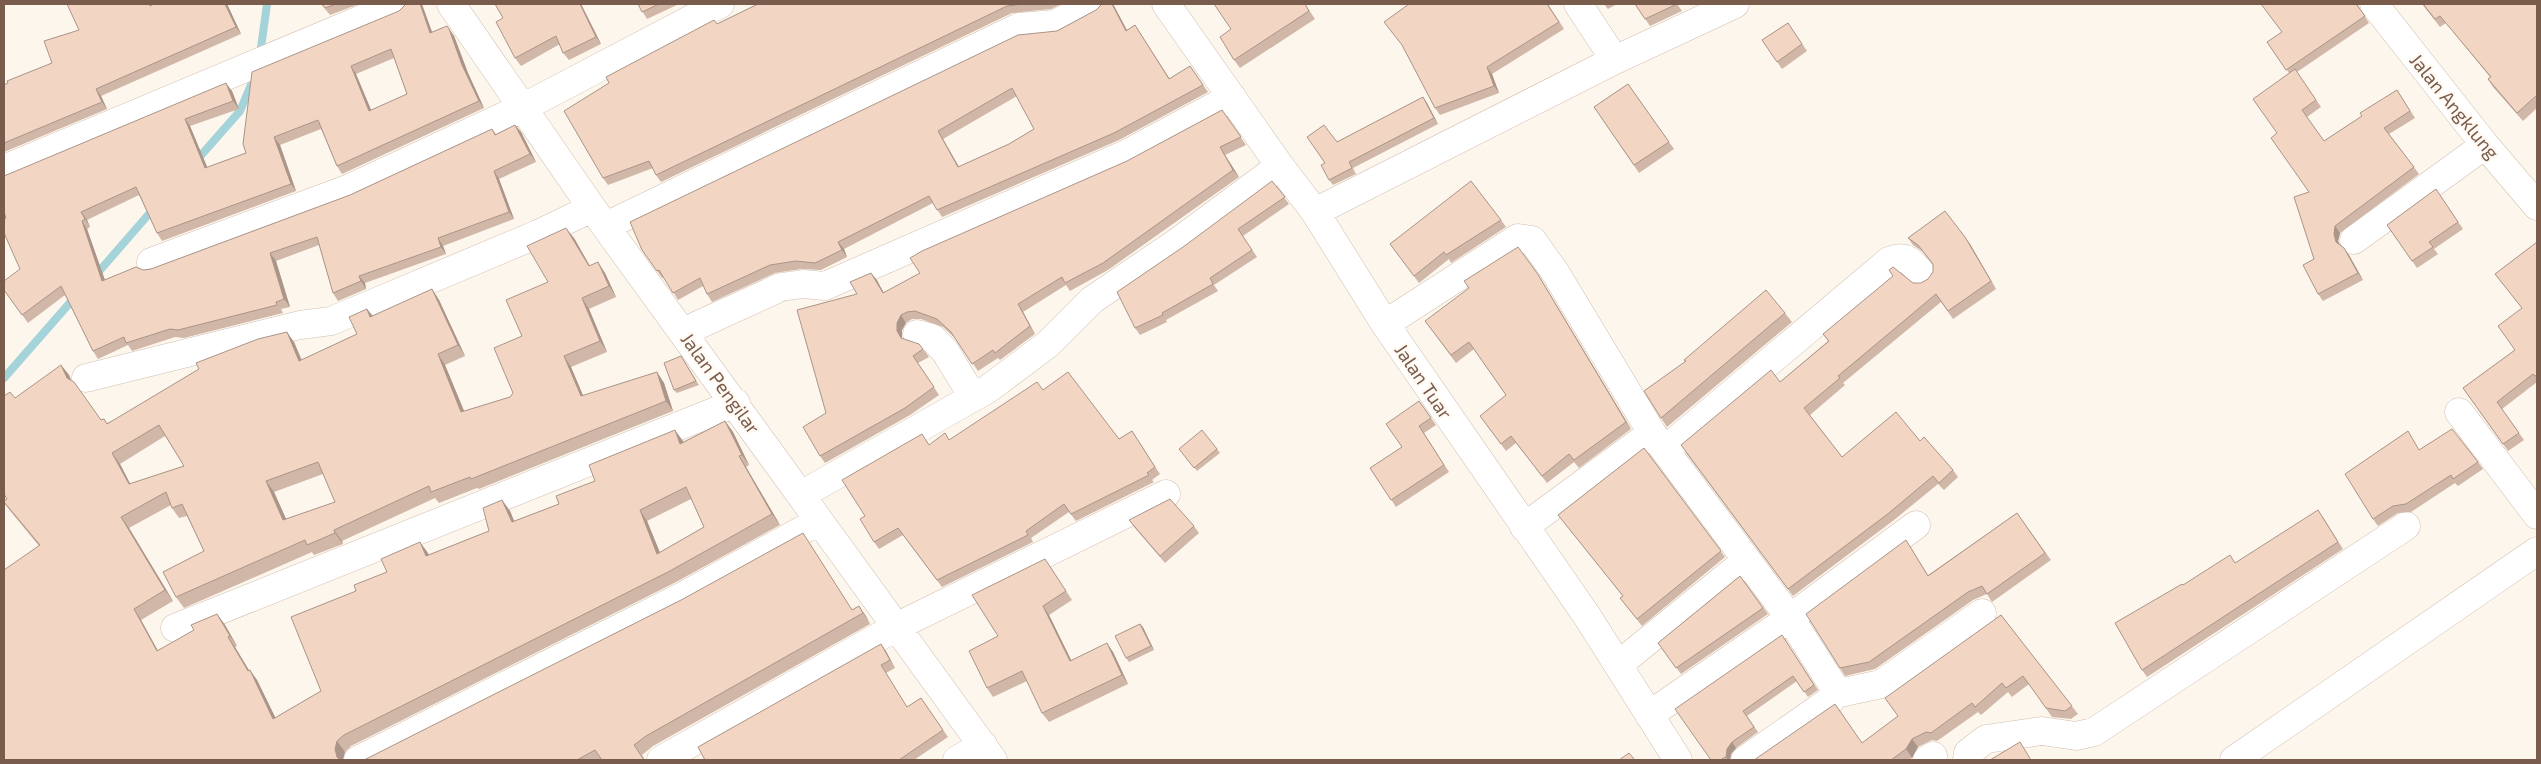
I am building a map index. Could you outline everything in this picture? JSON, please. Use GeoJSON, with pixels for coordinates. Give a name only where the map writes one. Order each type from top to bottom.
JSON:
{"type":"FeatureCollection","features":[{"type":"Feature","properties":{"kind":"street"},"geometry":{"type":"LineString","coordinates":[[4,169],[398,4]]}},
{"type":"Feature","properties":{"kind":"street","name":"Jalan Pengilar"},"geometry":{"type":"LineString","coordinates":[[451,4],[599,216],[736,403],[819,521],[898,626],[988,753]]}},
{"type":"Feature","properties":{"kind":"street"},"geometry":{"type":"LineString","coordinates":[[151,262],[350,188],[524,107],[720,4]]}},
{"type":"Feature","properties":{"kind":"street"},"geometry":{"type":"LineString","coordinates":[[86,378],[300,325],[331,321],[529,238],[599,216],[1019,26],[1055,24],[1094,4]]}},
{"type":"Feature","properties":{"kind":"street","name":"Jalan Tuar"},"geometry":{"type":"LineString","coordinates":[[1166,4],[1280,166],[1315,212],[1385,324],[1587,616],[1678,760]]}},
{"type":"Feature","properties":{"kind":"street"},"geometry":{"type":"LineString","coordinates":[[1578,4],[1615,60]]}},
{"type":"Feature","properties":{"kind":"street"},"geometry":{"type":"LineString","coordinates":[[1315,212],[1615,60],[1735,4]]}},
{"type":"Feature","properties":{"kind":"street","name":"Jalan Angklung"},"geometry":{"type":"LineString","coordinates":[[2374,4],[2485,145],[2537,206]]}},
{"type":"Feature","properties":{"kind":"street"},"geometry":{"type":"LineString","coordinates":[[684,332],[781,287],[804,284],[826,286],[1126,154],[1232,97]]}},
{"type":"Feature","properties":{"kind":"street"},"geometry":{"type":"LineString","coordinates":[[2354,240],[2485,145]]}},
{"type":"Feature","properties":{"kind":"street"},"geometry":{"type":"LineString","coordinates":[[801,495],[973,397],[1048,344],[1092,300],[1179,241],[1280,166]]}},
{"type":"Feature","properties":{"kind":"street"},"geometry":{"type":"LineString","coordinates":[[1385,324],[1518,238],[1532,240],[1555,272],[1659,441],[1790,618],[1834,687],[1835,694]]}},
{"type":"Feature","properties":{"kind":"street"},"geometry":{"type":"LineString","coordinates":[[1524,527],[1659,441],[1890,261],[1899,257],[1906,258],[1923,275]]}},
{"type":"Feature","properties":{"kind":"street"},"geometry":{"type":"LineString","coordinates":[[917,334],[932,338],[945,351],[973,397]]}},
{"type":"Feature","properties":{"kind":"street"},"geometry":{"type":"LineString","coordinates":[[175,628],[736,403]]}},
{"type":"Feature","properties":{"kind":"street"},"geometry":{"type":"LineString","coordinates":[[2460,412],[2537,515]]}},
{"type":"Feature","properties":{"kind":"street"},"geometry":{"type":"LineString","coordinates":[[661,760],[898,626],[1166,494]]}},
{"type":"Feature","properties":{"kind":"street"},"geometry":{"type":"LineString","coordinates":[[358,760],[683,596],[819,521]]}},
{"type":"Feature","properties":{"kind":"street"},"geometry":{"type":"LineString","coordinates":[[1649,715],[1790,618],[1916,526]]}},
{"type":"Feature","properties":{"kind":"street"},"geometry":{"type":"LineString","coordinates":[[1967,760],[1968,753],[1986,739],[2042,731],[2076,736],[2094,732],[2406,526]]}},
{"type":"Feature","properties":{"kind":"street"},"geometry":{"type":"LineString","coordinates":[[2234,760],[2537,551]]}},
{"type":"Feature","properties":{"kind":"street"},"geometry":{"type":"LineString","coordinates":[[1618,665],[1747,560]]}},
{"type":"Feature","properties":{"kind":"street"},"geometry":{"type":"LineString","coordinates":[[1745,760],[1830,700],[1835,694],[1881,684],[1982,613]]}},
{"type":"Feature","properties":{"kind":"street"},"geometry":{"type":"LineString","coordinates":[[958,760],[988,753]]}},
{"type":"Feature","properties":{"kind":"building"},"geometry":{"type":"Polygon","coordinates":[[[67,4],[149,4],[150,6],[154,4],[225,4],[236,27],[96,89],[102,102],[4,143],[4,85],[8,83],[7,81],[52,63],[44,41],[79,30],[67,4]]]}},
{"type":"Feature","properties":{"kind":"building"},"geometry":{"type":"Polygon","coordinates":[[[322,4],[336,4],[325,8],[322,4]]]}},
{"type":"Feature","properties":{"kind":"building"},"geometry":{"type":"Polygon","coordinates":[[[406,4],[420,4],[430,33],[447,26],[462,65],[479,101],[337,166],[318,120],[274,137],[291,184],[157,233],[136,187],[81,212],[85,219],[82,221],[102,281],[136,267],[143,270],[151,269],[350,195],[492,129],[495,135],[515,125],[530,154],[494,171],[509,212],[438,238],[441,247],[359,276],[361,281],[333,293],[317,237],[270,253],[284,299],[276,302],[277,305],[178,330],[170,329],[126,343],[124,337],[93,351],[61,286],[22,315],[4,290],[4,281],[20,269],[4,233],[4,219],[6,218],[4,212],[4,176],[226,83],[233,101],[185,119],[205,168],[246,153],[243,144],[252,72],[399,11],[406,4]],[[391,49],[351,66],[369,111],[407,94],[391,49]]]}},
{"type":"Feature","properties":{"kind":"building"},"geometry":{"type":"Polygon","coordinates":[[[495,4],[580,4],[596,37],[563,53],[556,36],[515,58],[496,22],[503,18],[495,4]]]}},
{"type":"Feature","properties":{"kind":"building"},"geometry":{"type":"Polygon","coordinates":[[[638,4],[659,4],[642,12],[638,4]]]}},
{"type":"Feature","properties":{"kind":"building"},"geometry":{"type":"Polygon","coordinates":[[[758,4],[1023,4],[1007,6],[656,175],[649,161],[603,178],[564,111],[609,83],[606,77],[714,20],[717,24],[758,4]]]}},
{"type":"Feature","properties":{"kind":"building"},"geometry":{"type":"Polygon","coordinates":[[[1102,4],[1112,4],[1126,31],[1135,25],[1169,79],[1190,66],[1203,85],[1114,133],[937,210],[929,196],[838,242],[842,250],[815,263],[796,261],[770,265],[707,294],[700,278],[673,293],[659,270],[657,271],[642,250],[630,222],[1018,35],[1057,31],[1096,10],[1102,4]],[[1012,88],[938,131],[958,167],[1009,144],[1034,129],[1012,88]]]}},
{"type":"Feature","properties":{"kind":"building"},"geometry":{"type":"Polygon","coordinates":[[[1214,4],[1305,4],[1309,11],[1234,60],[1220,37],[1231,29],[1214,4]]]}},
{"type":"Feature","properties":{"kind":"building"},"geometry":{"type":"Polygon","coordinates":[[[1409,4],[1547,4],[1559,22],[1487,67],[1494,86],[1435,108],[1402,45],[1384,22],[1409,4]]]}},
{"type":"Feature","properties":{"kind":"building"},"geometry":{"type":"Polygon","coordinates":[[[1635,4],[1677,4],[1645,19],[1635,4]]]}},
{"type":"Feature","properties":{"kind":"building"},"geometry":{"type":"Polygon","coordinates":[[[2261,4],[2356,4],[2365,16],[2286,70],[2267,42],[2282,32],[2261,4]]]}},
{"type":"Feature","properties":{"kind":"building"},"geometry":{"type":"Polygon","coordinates":[[[2423,4],[2537,4],[2537,95],[2517,113],[2488,79],[2491,77],[2440,16],[2435,19],[2423,4]]]}},
{"type":"Feature","properties":{"kind":"building"},"geometry":{"type":"Polygon","coordinates":[[[1788,23],[1802,44],[1777,62],[1762,40],[1788,23]]]}},
{"type":"Feature","properties":{"kind":"building"},"geometry":{"type":"Polygon","coordinates":[[[2295,69],[2316,100],[2302,110],[2324,141],[2362,116],[2360,113],[2397,90],[2410,111],[2384,128],[2414,167],[2335,226],[2336,242],[2344,248],[2358,273],[2318,294],[2303,265],[2314,259],[2294,197],[2309,192],[2271,138],[2277,133],[2253,99],[2295,69]]]}},
{"type":"Feature","properties":{"kind":"building"},"geometry":{"type":"Polygon","coordinates":[[[1628,84],[1669,142],[1634,165],[1594,107],[1628,84]]]}},
{"type":"Feature","properties":{"kind":"building"},"geometry":{"type":"Polygon","coordinates":[[[1423,97],[1434,118],[1349,162],[1352,168],[1329,180],[1321,165],[1325,163],[1307,137],[1324,125],[1337,142],[1423,97]]]}},
{"type":"Feature","properties":{"kind":"building"},"geometry":{"type":"Polygon","coordinates":[[[1222,110],[1241,137],[1220,147],[1233,170],[1103,263],[1065,283],[1062,277],[1018,304],[1030,326],[995,353],[993,350],[972,364],[951,332],[937,319],[915,311],[901,315],[897,323],[897,331],[901,338],[919,344],[923,349],[913,356],[934,387],[905,408],[820,456],[803,427],[826,413],[797,310],[857,294],[850,282],[871,273],[883,293],[920,273],[910,258],[922,251],[1127,161],[1222,110]]]}},
{"type":"Feature","properties":{"kind":"building"},"geometry":{"type":"Polygon","coordinates":[[[1272,181],[1285,197],[1238,229],[1252,250],[1210,278],[1213,284],[1162,313],[1163,315],[1135,328],[1117,292],[1183,247],[1272,181]]]}},
{"type":"Feature","properties":{"kind":"building"},"geometry":{"type":"Polygon","coordinates":[[[1471,181],[1501,220],[1446,255],[1444,252],[1414,276],[1390,244],[1471,181]]]}},
{"type":"Feature","properties":{"kind":"building"},"geometry":{"type":"Polygon","coordinates":[[[2436,189],[2458,222],[2429,242],[2433,247],[2412,261],[2387,225],[2436,189]]]}},
{"type":"Feature","properties":{"kind":"building"},"geometry":{"type":"Polygon","coordinates":[[[1945,211],[1965,237],[1991,281],[1948,311],[1936,294],[1838,376],[1840,378],[1804,408],[1842,457],[1896,412],[1920,441],[1924,437],[1953,470],[1939,483],[1933,476],[1889,513],[1788,589],[1681,445],[1771,370],[1780,382],[1829,341],[1823,334],[1893,276],[1889,270],[1893,267],[1913,283],[1921,283],[1928,279],[1933,272],[1933,264],[1918,245],[1908,238],[1945,211]]]}},
{"type":"Feature","properties":{"kind":"building"},"geometry":{"type":"Polygon","coordinates":[[[566,228],[589,266],[598,262],[609,286],[582,298],[600,341],[564,356],[581,396],[657,372],[666,401],[471,479],[470,477],[431,492],[429,486],[334,530],[335,533],[307,545],[305,540],[176,597],[163,572],[204,551],[182,504],[172,508],[166,492],[121,517],[165,590],[134,609],[157,651],[194,630],[191,625],[217,614],[248,671],[250,670],[273,719],[321,691],[291,617],[356,591],[354,585],[387,572],[381,559],[420,542],[426,556],[489,531],[483,508],[502,500],[512,522],[559,504],[556,496],[595,481],[589,465],[675,430],[680,444],[725,421],[742,455],[739,456],[772,514],[668,572],[344,735],[337,741],[335,749],[340,760],[4,760],[4,570],[40,545],[4,502],[7,499],[4,494],[4,396],[10,392],[15,398],[61,365],[67,378],[74,382],[101,420],[104,419],[107,424],[199,369],[196,363],[258,339],[287,332],[299,361],[357,334],[349,317],[367,309],[370,317],[432,289],[458,345],[438,354],[461,412],[510,397],[513,393],[494,348],[522,336],[506,300],[548,282],[527,246],[566,228]],[[159,425],[112,453],[129,484],[184,466],[159,425]],[[318,462],[266,481],[283,520],[335,502],[318,462]],[[686,487],[640,510],[657,554],[704,527],[686,487]]]}},
{"type":"Feature","properties":{"kind":"building"},"geometry":{"type":"Polygon","coordinates":[[[2537,242],[2537,375],[2533,374],[2497,402],[2519,433],[2503,444],[2463,388],[2515,350],[2498,326],[2522,308],[2495,274],[2537,242]]]}},
{"type":"Feature","properties":{"kind":"building"},"geometry":{"type":"Polygon","coordinates":[[[1518,247],[1537,273],[1626,422],[1574,460],[1569,454],[1542,476],[1511,436],[1501,444],[1480,416],[1506,395],[1469,342],[1451,355],[1425,321],[1469,288],[1464,281],[1518,247]]]}},
{"type":"Feature","properties":{"kind":"building"},"geometry":{"type":"Polygon","coordinates":[[[1766,290],[1785,313],[1661,418],[1644,391],[1686,361],[1684,360],[1766,290]]]}},
{"type":"Feature","properties":{"kind":"building"},"geometry":{"type":"Polygon","coordinates":[[[681,356],[696,381],[674,390],[664,363],[681,356]]]}},
{"type":"Feature","properties":{"kind":"building"},"geometry":{"type":"Polygon","coordinates":[[[1068,372],[1119,439],[1132,431],[1155,467],[1147,473],[1149,475],[1071,514],[1064,504],[1026,531],[1028,535],[937,580],[898,528],[874,542],[860,519],[865,516],[842,480],[922,434],[929,445],[945,433],[949,440],[1037,382],[1043,390],[1068,372]]]}},
{"type":"Feature","properties":{"kind":"building"},"geometry":{"type":"Polygon","coordinates":[[[1419,401],[1431,418],[1419,426],[1444,465],[1391,500],[1370,468],[1402,447],[1386,424],[1419,401]]]}},
{"type":"Feature","properties":{"kind":"building"},"geometry":{"type":"Polygon","coordinates":[[[2452,429],[2478,462],[2453,479],[2451,475],[2406,504],[2393,506],[2373,519],[2345,474],[2408,431],[2419,450],[2452,429]]]}},
{"type":"Feature","properties":{"kind":"building"},"geometry":{"type":"Polygon","coordinates":[[[1202,430],[1217,449],[1194,468],[1179,449],[1202,430]]]}},
{"type":"Feature","properties":{"kind":"building"},"geometry":{"type":"Polygon","coordinates":[[[1644,448],[1721,551],[1637,619],[1620,598],[1623,596],[1558,515],[1644,448]]]}},
{"type":"Feature","properties":{"kind":"building"},"geometry":{"type":"Polygon","coordinates":[[[1170,499],[1194,526],[1160,556],[1129,520],[1170,499]]]}},
{"type":"Feature","properties":{"kind":"building"},"geometry":{"type":"Polygon","coordinates":[[[2318,510],[2338,542],[2142,670],[2115,623],[2183,585],[2230,555],[2235,563],[2318,510]]]}},
{"type":"Feature","properties":{"kind":"building"},"geometry":{"type":"Polygon","coordinates":[[[2017,513],[2045,553],[1987,594],[1982,586],[1968,592],[1869,662],[1840,668],[1806,614],[1906,540],[1928,576],[2017,513]]]}},
{"type":"Feature","properties":{"kind":"building"},"geometry":{"type":"Polygon","coordinates":[[[803,533],[852,610],[859,606],[863,613],[646,736],[634,745],[644,760],[602,760],[595,750],[577,760],[364,760],[683,599],[803,533]]]}},
{"type":"Feature","properties":{"kind":"building"},"geometry":{"type":"Polygon","coordinates":[[[1045,559],[1066,591],[1043,606],[1070,661],[1107,643],[1122,675],[1042,713],[1022,671],[987,688],[969,651],[998,636],[972,595],[1045,559]]]}},
{"type":"Feature","properties":{"kind":"building"},"geometry":{"type":"Polygon","coordinates":[[[1740,576],[1763,608],[1676,668],[1658,643],[1740,576]]]}},
{"type":"Feature","properties":{"kind":"building"},"geometry":{"type":"Polygon","coordinates":[[[2001,615],[2072,706],[2065,711],[2046,708],[2023,676],[2006,688],[2002,683],[1975,707],[1972,703],[1931,733],[1926,732],[1912,739],[1906,749],[1891,760],[1754,760],[1835,704],[1862,743],[1898,716],[1885,698],[2001,615]]]}},
{"type":"Feature","properties":{"kind":"building"},"geometry":{"type":"Polygon","coordinates":[[[1140,624],[1151,646],[1126,658],[1115,636],[1140,624]]]}},
{"type":"Feature","properties":{"kind":"building"},"geometry":{"type":"Polygon","coordinates":[[[1782,635],[1814,685],[1804,692],[1793,676],[1743,711],[1754,727],[1732,742],[1727,749],[1726,757],[1720,760],[1711,760],[1675,709],[1782,635]]]}},
{"type":"Feature","properties":{"kind":"building"},"geometry":{"type":"Polygon","coordinates":[[[881,644],[890,660],[881,665],[907,707],[921,698],[943,730],[899,760],[705,760],[698,747],[881,644]]]}},
{"type":"Feature","properties":{"kind":"building"},"geometry":{"type":"Polygon","coordinates":[[[2020,742],[2031,760],[1990,760],[2020,742]]]}},
{"type":"Feature","properties":{"kind":"building"},"geometry":{"type":"Polygon","coordinates":[[[1629,753],[1635,760],[1619,760],[1629,753]]]}},
{"type":"Feature","properties":{"kind":"waterway"},"geometry":{"type":"LineString","coordinates":[[260,55],[267,4]]}},
{"type":"Feature","properties":{"kind":"waterway"},"geometry":{"type":"LineString","coordinates":[[196,161],[240,111],[253,80]]}},
{"type":"Feature","properties":{"kind":"waterway"},"geometry":{"type":"LineString","coordinates":[[95,276],[155,207]]}},
{"type":"Feature","properties":{"kind":"waterway"},"geometry":{"type":"LineString","coordinates":[[4,378],[75,297]]}}]}
